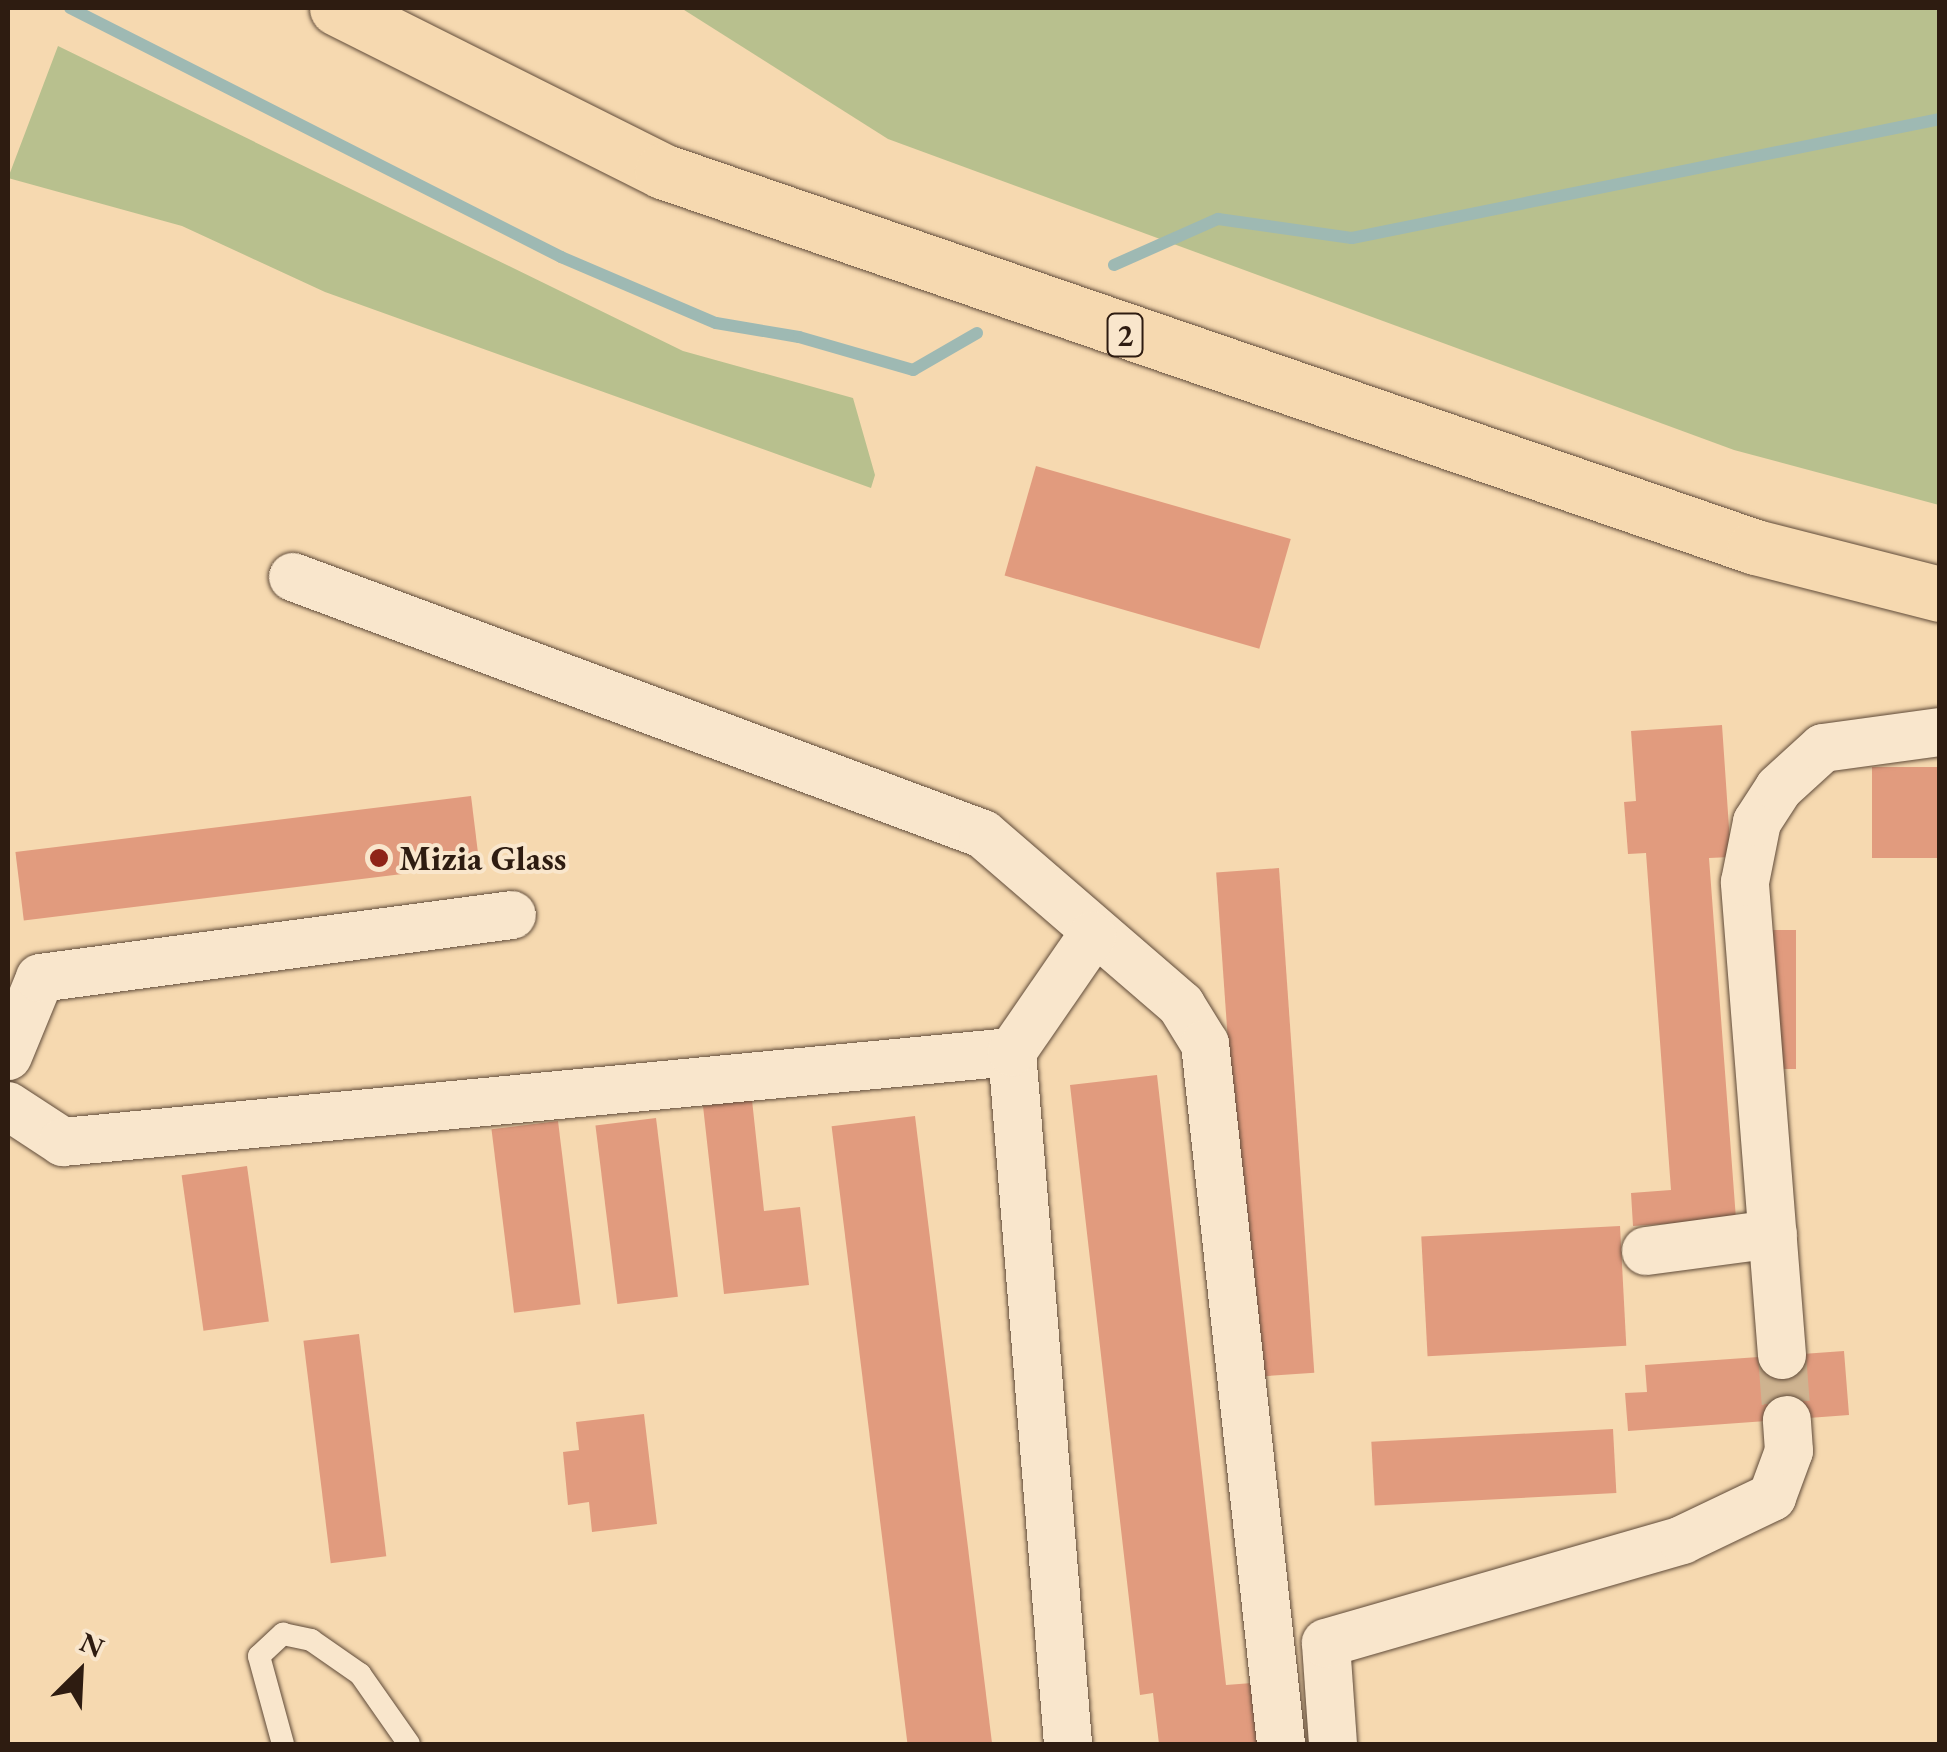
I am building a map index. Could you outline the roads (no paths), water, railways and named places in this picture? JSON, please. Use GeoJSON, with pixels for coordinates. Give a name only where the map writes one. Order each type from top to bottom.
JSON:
{"type":"FeatureCollection","features":[{"type":"Feature","properties":{"kind":"main road","name":"2"},"geometry":{"type":"LineString","coordinates":[[338,8],[662,171],[1754,547],[1940,594]]}},
{"type":"Feature","properties":{"kind":"street"},"geometry":{"type":"LineString","coordinates":[[293,578],[983,834],[1092,936],[1181,1005],[1205,1044],[1281,1744]]}},
{"type":"Feature","properties":{"kind":"street"},"geometry":{"type":"LineString","coordinates":[[1782,1355],[1745,882],[1757,822],[1779,788],[1822,748],[1940,732]]}},
{"type":"Feature","properties":{"kind":"street"},"geometry":{"type":"LineString","coordinates":[[8,1056],[40,978],[512,915]]}},
{"type":"Feature","properties":{"kind":"street"},"geometry":{"type":"LineString","coordinates":[[1068,1744],[1012,1052],[1092,936]]}},
{"type":"Feature","properties":{"kind":"street"},"geometry":{"type":"LineString","coordinates":[[8,1106],[62,1142],[1012,1052]]}},
{"type":"Feature","properties":{"kind":"street"},"geometry":{"type":"LineString","coordinates":[[1646,1251],[1773,1234]]}},
{"type":"Feature","properties":{"kind":"street"},"geometry":{"type":"LineString","coordinates":[[1333,1744],[1326,1643],[1682,1540],[1772,1497],[1789,1451],[1787,1420]]}},
{"type":"Feature","properties":{"kind":"lane"},"geometry":{"type":"LineString","coordinates":[[283,1744],[260,1656],[283,1634],[311,1640],[360,1674],[409,1744]]}},
{"type":"Feature","properties":{"kind":"waterway"},"geometry":{"type":"LineString","coordinates":[[70,8],[561,257],[716,323],[799,337],[913,370],[977,333]]}},
{"type":"Feature","properties":{"kind":"waterway"},"geometry":{"type":"LineString","coordinates":[[1114,265],[1218,219],[1352,238],[1940,119]]}},
{"type":"Feature","properties":{"kind":"tunnel"},"geometry":{"type":"LineString","coordinates":[[1782,1355],[1787,1420]]}},
{"type":"Feature","properties":{"kind":"place","name":"Mizia Glass"},"geometry":{"type":"Point","coordinates":[379,858]}}]}
